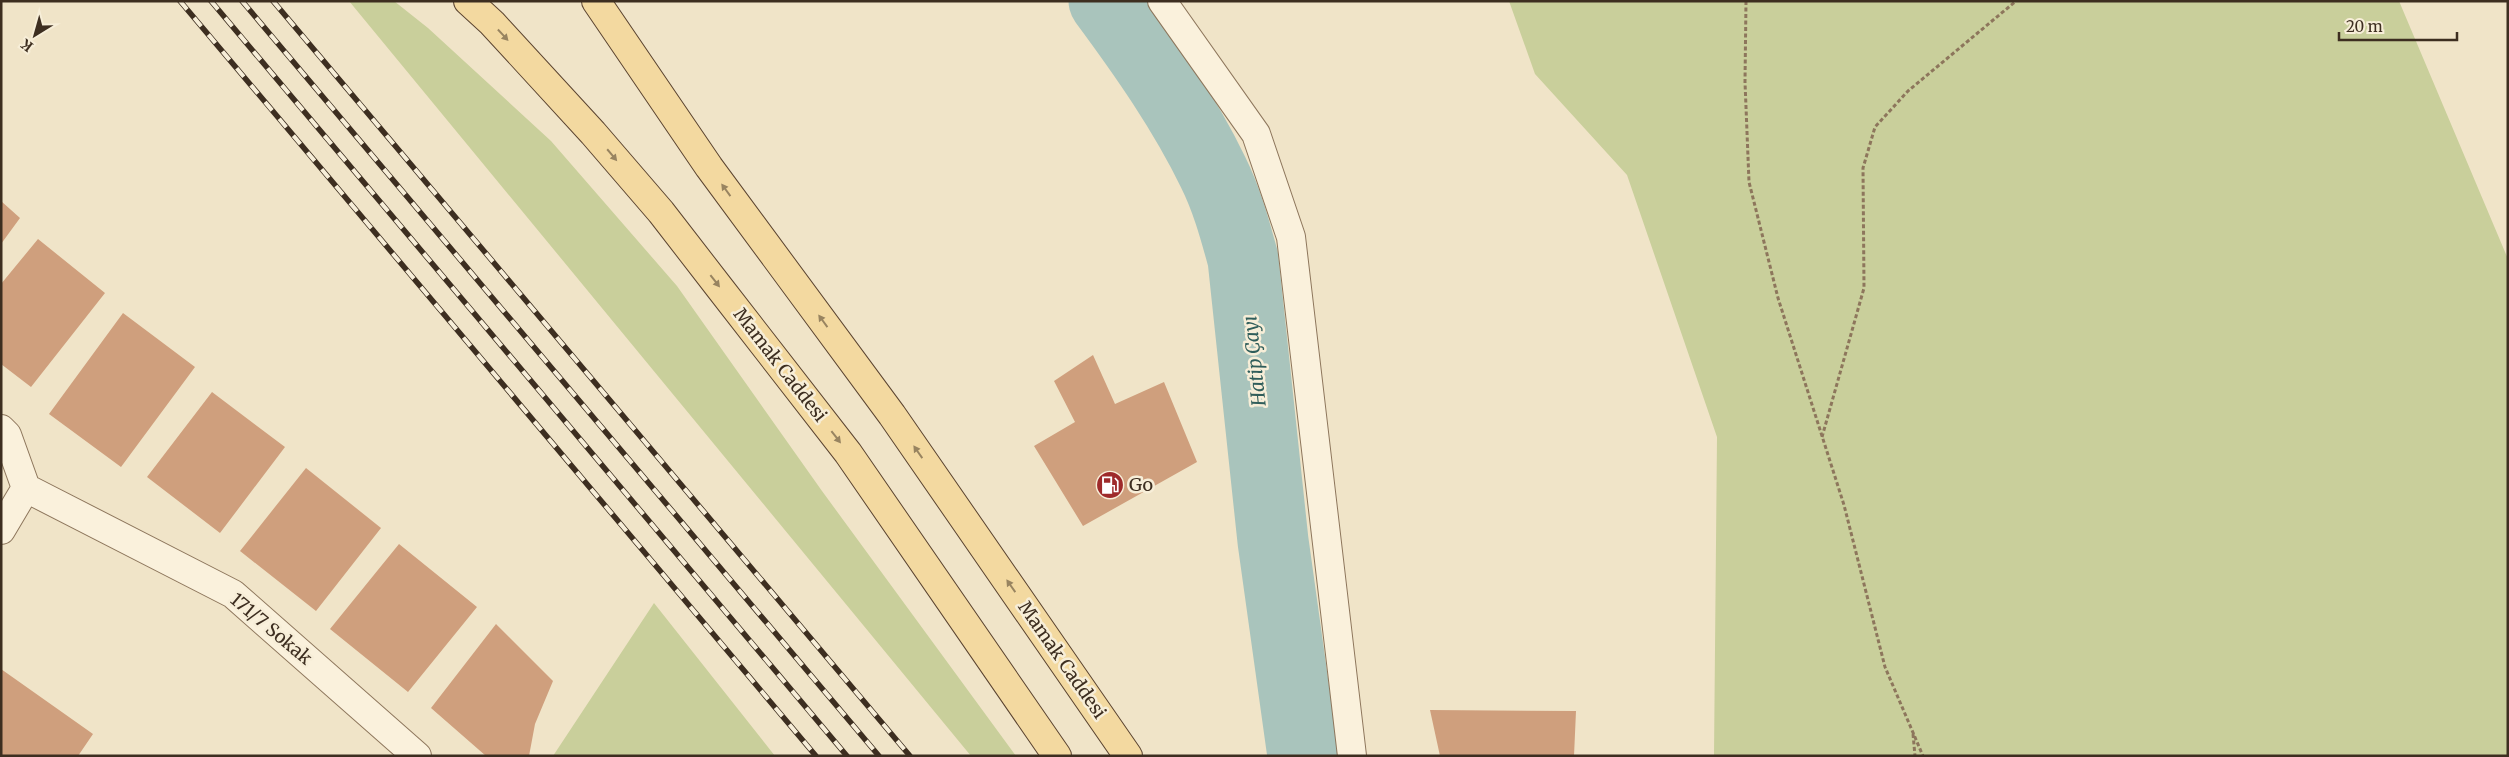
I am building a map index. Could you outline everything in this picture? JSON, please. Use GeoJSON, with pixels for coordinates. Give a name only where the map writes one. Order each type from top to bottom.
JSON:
{"type":"FeatureCollection","features":[{"type":"Feature","properties":{"kind":"main road","name":"Mamak Caddesi"},"geometry":{"type":"LineString","coordinates":[[468,1],[492,23],[593,133],[661,212],[725,294],[848,453],[1057,756]]}},
{"type":"Feature","properties":{"kind":"main road","name":"Mamak Caddesi"},"geometry":{"type":"LineString","coordinates":[[596,1],[709,167],[892,415],[1128,756]]}},
{"type":"Feature","properties":{"kind":"street"},"geometry":{"type":"LineString","coordinates":[[1162,1],[1256,134],[1291,237],[1352,756]]}},
{"type":"Feature","properties":{"kind":"street"},"geometry":{"type":"LineString","coordinates":[[1,429],[7,435],[26,488],[1,530]]}},
{"type":"Feature","properties":{"kind":"street","name":"171/7 Sokak"},"geometry":{"type":"LineString","coordinates":[[26,488],[233,594],[417,756]]}},
{"type":"Feature","properties":{"kind":"path"},"geometry":{"type":"LineString","coordinates":[[1746,1],[1745,82],[1749,182],[1778,298],[1844,505],[1884,667],[1924,756]]}},
{"type":"Feature","properties":{"kind":"path"},"geometry":{"type":"LineString","coordinates":[[1822,437],[1864,288],[1863,168],[1875,127],[1908,91],[2016,1]]}},
{"type":"Feature","properties":{"kind":"path"},"geometry":{"type":"LineString","coordinates":[[1912,730],[1915,756]]}},
{"type":"Feature","properties":{"kind":"green space"},"geometry":{"type":"Polygon","coordinates":[[[349,1],[394,1],[428,28],[551,141],[677,286],[822,491],[1016,756],[971,756],[349,1]]]}},
{"type":"Feature","properties":{"kind":"green space"},"geometry":{"type":"Polygon","coordinates":[[[1509,1],[2399,1],[2508,259],[2508,756],[1714,756],[1717,437],[1627,175],[1535,74],[1509,1]]]}},
{"type":"Feature","properties":{"kind":"green space"},"geometry":{"type":"Polygon","coordinates":[[[654,603],[775,756],[553,756],[654,603]]]}},
{"type":"Feature","properties":{"kind":"building"},"geometry":{"type":"Polygon","coordinates":[[[1,201],[20,218],[1,244],[1,201]]]}},
{"type":"Feature","properties":{"kind":"building"},"geometry":{"type":"Polygon","coordinates":[[[38,239],[105,293],[31,387],[1,364],[1,284],[38,239]]]}},
{"type":"Feature","properties":{"kind":"building"},"geometry":{"type":"Polygon","coordinates":[[[123,313],[195,367],[121,467],[49,414],[123,313]]]}},
{"type":"Feature","properties":{"kind":"building"},"geometry":{"type":"Polygon","coordinates":[[[1093,355],[1115,404],[1164,382],[1197,462],[1083,526],[1034,446],[1075,422],[1054,381],[1093,355]]]}},
{"type":"Feature","properties":{"kind":"building"},"geometry":{"type":"Polygon","coordinates":[[[212,392],[285,447],[220,533],[147,477],[212,392]]]}},
{"type":"Feature","properties":{"kind":"building"},"geometry":{"type":"Polygon","coordinates":[[[306,468],[381,528],[316,611],[240,551],[306,468]]]}},
{"type":"Feature","properties":{"kind":"building"},"geometry":{"type":"Polygon","coordinates":[[[399,544],[477,607],[408,692],[330,629],[399,544]]]}},
{"type":"Feature","properties":{"kind":"building"},"geometry":{"type":"Polygon","coordinates":[[[496,624],[553,681],[535,724],[529,756],[486,756],[431,708],[496,624]]]}},
{"type":"Feature","properties":{"kind":"building"},"geometry":{"type":"Polygon","coordinates":[[[1,669],[93,734],[78,756],[1,756],[1,669]]]}},
{"type":"Feature","properties":{"kind":"building"},"geometry":{"type":"Polygon","coordinates":[[[1430,710],[1576,711],[1574,756],[1440,756],[1430,710]]]}},
{"type":"Feature","properties":{"kind":"waterway","name":"Hatip Çayı"},"geometry":{"type":"LineString","coordinates":[[1104,1],[1163,84],[1202,150],[1222,193],[1243,259],[1273,541],[1303,756]]}},
{"type":"Feature","properties":{"kind":"railway"},"geometry":{"type":"LineString","coordinates":[[180,1],[816,756]]}},
{"type":"Feature","properties":{"kind":"railway"},"geometry":{"type":"LineString","coordinates":[[211,1],[847,756]]}},
{"type":"Feature","properties":{"kind":"railway"},"geometry":{"type":"LineString","coordinates":[[242,1],[879,756]]}},
{"type":"Feature","properties":{"kind":"railway"},"geometry":{"type":"LineString","coordinates":[[273,1],[910,756]]}},
{"type":"Feature","properties":{"kind":"place","name":"Go"},"geometry":{"type":"Point","coordinates":[1110,485]}}]}
